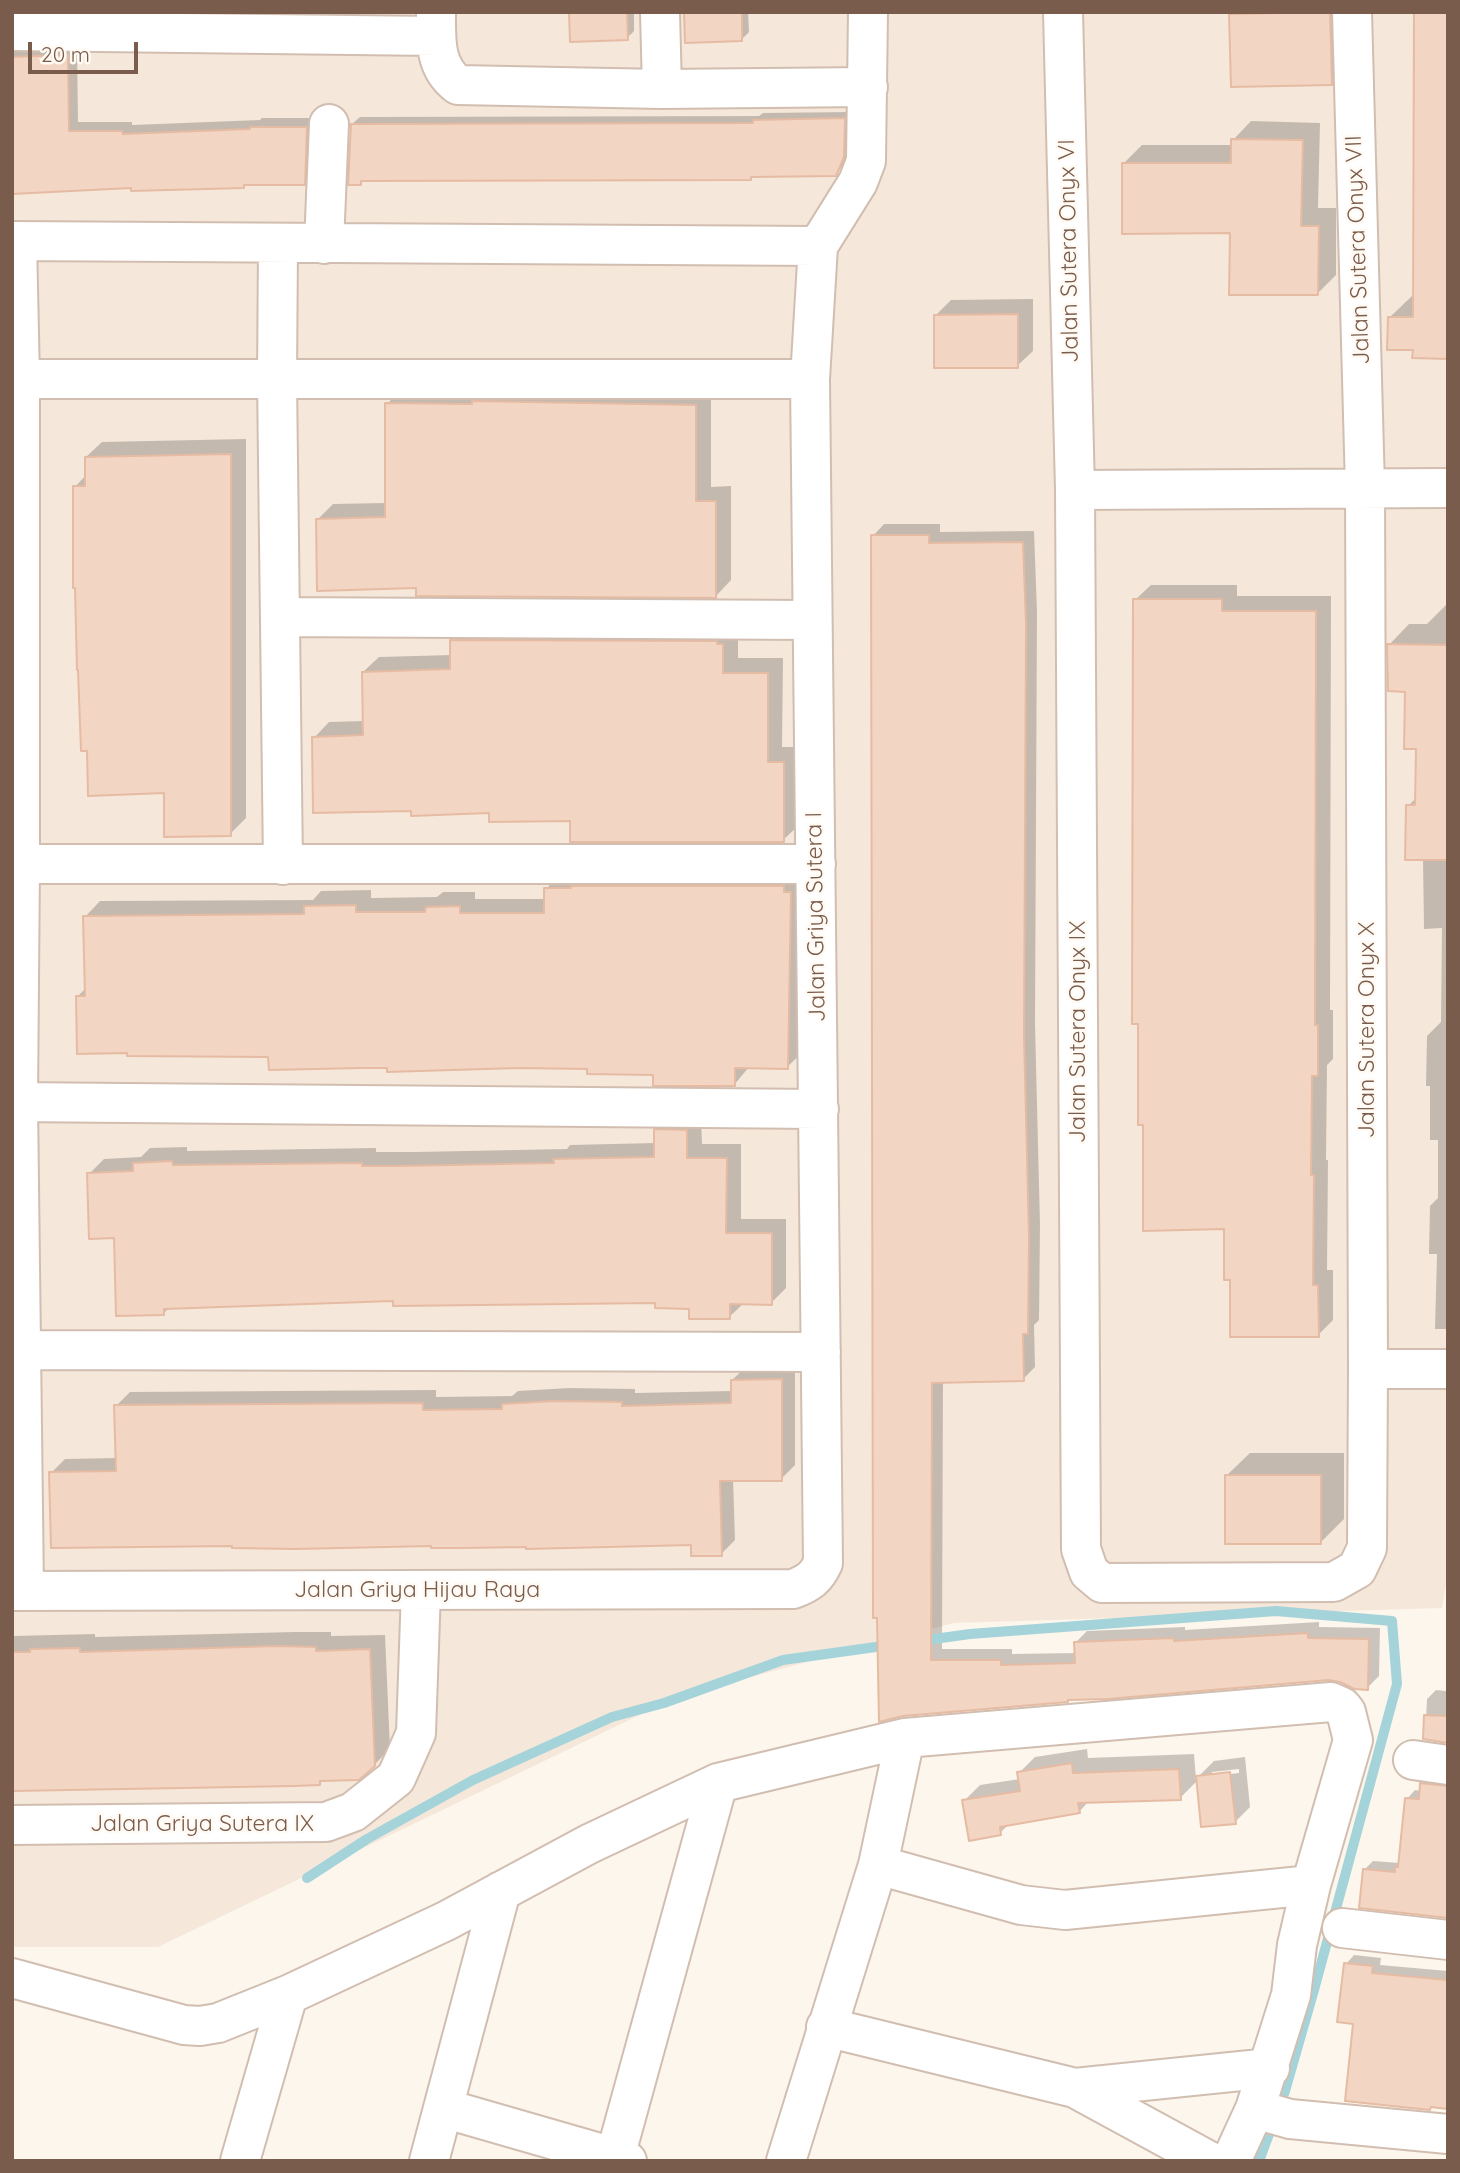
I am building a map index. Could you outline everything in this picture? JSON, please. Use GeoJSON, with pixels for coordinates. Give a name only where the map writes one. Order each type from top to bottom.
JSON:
{"type":"FeatureCollection","features":[{"type":"Feature","properties":{"kind":"street"},"geometry":{"type":"LineString","coordinates":[[660,12],[662,89]]}},
{"type":"Feature","properties":{"kind":"street"},"geometry":{"type":"LineString","coordinates":[[18,1591],[15,1102],[20,379],[15,241],[818,246],[858,182],[866,160],[869,12]]}},
{"type":"Feature","properties":{"kind":"street","name":"Jalan Sutera Onyx VI"},"geometry":{"type":"LineString","coordinates":[[1063,12],[1075,490]]}},
{"type":"Feature","properties":{"kind":"street","name":"Jalan Sutera Onyx VII"},"geometry":{"type":"LineString","coordinates":[[1352,12],[1365,488]]}},
{"type":"Feature","properties":{"kind":"street"},"geometry":{"type":"LineString","coordinates":[[12,31],[436,24],[441,68],[447,77],[458,85],[662,89],[868,88]]}},
{"type":"Feature","properties":{"kind":"street"},"geometry":{"type":"LineString","coordinates":[[324,244],[329,124]]}},
{"type":"Feature","properties":{"kind":"street"},"geometry":{"type":"LineString","coordinates":[[278,244],[283,865]]}},
{"type":"Feature","properties":{"kind":"street","name":"Jalan Griya Sutera I"},"geometry":{"type":"LineString","coordinates":[[808,1583],[818,1574],[823,1563],[810,379],[818,246]]}},
{"type":"Feature","properties":{"kind":"street"},"geometry":{"type":"LineString","coordinates":[[20,379],[810,379]]}},
{"type":"Feature","properties":{"kind":"street","name":"Jalan Sutera Onyx X"},"geometry":{"type":"LineString","coordinates":[[1357,1569],[1367,1548],[1365,488]]}},
{"type":"Feature","properties":{"kind":"street"},"geometry":{"type":"LineString","coordinates":[[1075,490],[1448,488]]}},
{"type":"Feature","properties":{"kind":"street","name":"Jalan Sutera Onyx IX"},"geometry":{"type":"LineString","coordinates":[[1075,490],[1081,1549],[1089,1572],[1102,1583],[1334,1582],[1357,1569]]}},
{"type":"Feature","properties":{"kind":"street"},"geometry":{"type":"LineString","coordinates":[[280,617],[812,620]]}},
{"type":"Feature","properties":{"kind":"street"},"geometry":{"type":"LineString","coordinates":[[16,864],[816,864]]}},
{"type":"Feature","properties":{"kind":"street"},"geometry":{"type":"LineString","coordinates":[[15,1102],[818,1109]]}},
{"type":"Feature","properties":{"kind":"street"},"geometry":{"type":"LineString","coordinates":[[16,1350],[821,1352]]}},
{"type":"Feature","properties":{"kind":"street"},"geometry":{"type":"LineString","coordinates":[[1368,1369],[1448,1369]]}},
{"type":"Feature","properties":{"kind":"street","name":"Jalan Griya Hijau Raya"},"geometry":{"type":"LineString","coordinates":[[18,1591],[793,1589],[808,1583]]}},
{"type":"Feature","properties":{"kind":"street","name":"Jalan Griya Sutera IX"},"geometry":{"type":"LineString","coordinates":[[12,1825],[326,1822],[353,1812],[396,1778],[416,1733],[421,1590]]}},
{"type":"Feature","properties":{"kind":"street"},"geometry":{"type":"LineString","coordinates":[[12,1978],[184,2025],[218,2023],[288,1995],[446,1921],[589,1844],[718,1783],[905,1738],[1331,1702],[1346,1712],[1353,1740],[1311,1885],[1297,1945],[1291,1995],[1269,2068],[1270,2114],[1231,2161]]}},
{"type":"Feature","properties":{"kind":"street"},"geometry":{"type":"LineString","coordinates":[[786,2161],[878,1865],[905,1738]]}},
{"type":"Feature","properties":{"kind":"street"},"geometry":{"type":"LineString","coordinates":[[443,2108],[621,2159],[718,1783]]}},
{"type":"Feature","properties":{"kind":"street"},"geometry":{"type":"LineString","coordinates":[[878,1865],[1021,1905],[1065,1910],[1311,1885]]}},
{"type":"Feature","properties":{"kind":"street"},"geometry":{"type":"LineString","coordinates":[[429,2161],[501,1891]]}},
{"type":"Feature","properties":{"kind":"street"},"geometry":{"type":"LineString","coordinates":[[1342,1928],[1448,1940]]}},
{"type":"Feature","properties":{"kind":"street"},"geometry":{"type":"LineString","coordinates":[[240,2161],[288,1995]]}},
{"type":"Feature","properties":{"kind":"street"},"geometry":{"type":"LineString","coordinates":[[826,2027],[1075,2088],[1209,2161]]}},
{"type":"Feature","properties":{"kind":"street"},"geometry":{"type":"LineString","coordinates":[[1075,2088],[1269,2068]]}},
{"type":"Feature","properties":{"kind":"street"},"geometry":{"type":"LineString","coordinates":[[1270,2114],[1392,2145],[1448,2134]]}},
{"type":"Feature","properties":{"kind":"shaded area"},"geometry":{"type":"Polygon","coordinates":[[[12,12],[1448,12],[1448,1573],[1442,1608],[954,1623],[679,1696],[158,1947],[12,1947],[12,12]]]}},
{"type":"Feature","properties":{"kind":"building"},"geometry":{"type":"Polygon","coordinates":[[[569,12],[627,12],[628,40],[570,42],[569,12]]]}},
{"type":"Feature","properties":{"kind":"building"},"geometry":{"type":"Polygon","coordinates":[[[684,12],[742,12],[742,41],[685,43],[684,12]]]}},
{"type":"Feature","properties":{"kind":"building"},"geometry":{"type":"Polygon","coordinates":[[[1330,12],[1332,85],[1231,87],[1229,14],[1330,12]]]}},
{"type":"Feature","properties":{"kind":"building"},"geometry":{"type":"Polygon","coordinates":[[[1414,12],[1448,12],[1448,359],[1412,358],[1413,350],[1387,350],[1388,317],[1413,317],[1414,12]]]}},
{"type":"Feature","properties":{"kind":"building"},"geometry":{"type":"Polygon","coordinates":[[[68,55],[69,131],[122,131],[123,134],[250,127],[307,127],[305,185],[244,185],[244,188],[131,191],[131,188],[12,194],[12,57],[68,55]]]}},
{"type":"Feature","properties":{"kind":"building"},"geometry":{"type":"Polygon","coordinates":[[[845,118],[844,157],[836,176],[751,177],[751,180],[361,181],[361,185],[348,185],[351,124],[753,123],[753,120],[845,118]]]}},
{"type":"Feature","properties":{"kind":"building"},"geometry":{"type":"Polygon","coordinates":[[[1231,139],[1303,140],[1301,226],[1319,226],[1318,295],[1229,295],[1230,233],[1122,234],[1122,163],[1231,163],[1231,139]]]}},
{"type":"Feature","properties":{"kind":"building"},"geometry":{"type":"Polygon","coordinates":[[[1018,314],[1018,368],[934,368],[934,315],[1018,314]]]}},
{"type":"Feature","properties":{"kind":"building"},"geometry":{"type":"Polygon","coordinates":[[[472,401],[696,405],[696,501],[716,501],[716,598],[416,596],[416,588],[317,591],[316,519],[385,517],[385,403],[472,404],[472,401]]]}},
{"type":"Feature","properties":{"kind":"building"},"geometry":{"type":"Polygon","coordinates":[[[231,454],[231,836],[164,837],[164,793],[88,796],[87,751],[81,751],[73,588],[73,486],[85,486],[85,457],[231,454]]]}},
{"type":"Feature","properties":{"kind":"building"},"geometry":{"type":"Polygon","coordinates":[[[871,535],[929,535],[929,543],[1023,542],[1026,625],[1024,1036],[1029,1237],[1028,1334],[1023,1334],[1024,1381],[932,1383],[931,1660],[1001,1660],[1001,1665],[1075,1663],[1074,1642],[1174,1638],[1174,1641],[1308,1633],[1308,1638],[1369,1639],[1368,1690],[1354,1689],[1329,1680],[1068,1700],[903,1716],[879,1722],[877,1618],[873,1618],[871,535]]]}},
{"type":"Feature","properties":{"kind":"building"},"geometry":{"type":"Polygon","coordinates":[[[1133,599],[1222,599],[1222,611],[1316,611],[1315,1025],[1318,1025],[1318,1076],[1312,1076],[1311,1175],[1314,1175],[1313,1285],[1318,1285],[1319,1337],[1230,1337],[1230,1280],[1224,1280],[1224,1229],[1143,1231],[1143,1125],[1138,1125],[1138,1024],[1132,1024],[1133,599]]]}},
{"type":"Feature","properties":{"kind":"building"},"geometry":{"type":"Polygon","coordinates":[[[450,640],[717,641],[717,644],[723,644],[723,673],[768,673],[768,762],[784,762],[784,842],[570,842],[570,821],[489,822],[489,813],[411,816],[411,811],[313,813],[312,737],[363,735],[362,672],[450,669],[450,640]]]}},
{"type":"Feature","properties":{"kind":"building"},"geometry":{"type":"Polygon","coordinates":[[[1387,644],[1448,645],[1448,860],[1405,860],[1406,805],[1415,805],[1416,749],[1404,749],[1405,692],[1388,691],[1387,644]]]}},
{"type":"Feature","properties":{"kind":"building"},"geometry":{"type":"Polygon","coordinates":[[[784,886],[784,892],[791,892],[788,1069],[735,1068],[735,1086],[653,1086],[653,1075],[587,1074],[587,1069],[387,1072],[387,1068],[269,1070],[268,1057],[77,1054],[76,996],[85,996],[83,916],[304,914],[304,906],[356,905],[356,912],[425,912],[426,907],[460,906],[460,913],[544,913],[544,888],[784,886]]]}},
{"type":"Feature","properties":{"kind":"building"},"geometry":{"type":"Polygon","coordinates":[[[654,1129],[687,1130],[687,1158],[727,1158],[726,1233],[772,1233],[772,1305],[730,1304],[730,1319],[689,1319],[689,1309],[655,1308],[655,1303],[393,1306],[393,1301],[164,1309],[164,1315],[116,1316],[114,1238],[89,1239],[87,1173],[133,1171],[133,1163],[362,1163],[362,1166],[399,1166],[554,1163],[553,1159],[654,1157],[654,1129]]]}},
{"type":"Feature","properties":{"kind":"building"},"geometry":{"type":"Polygon","coordinates":[[[782,1379],[782,1481],[720,1481],[722,1556],[691,1556],[691,1545],[526,1549],[431,1546],[296,1549],[232,1546],[51,1548],[49,1472],[116,1471],[114,1405],[423,1403],[423,1410],[502,1409],[502,1404],[554,1401],[622,1402],[622,1406],[731,1403],[731,1380],[782,1379]]]}},
{"type":"Feature","properties":{"kind":"building"},"geometry":{"type":"Polygon","coordinates":[[[1225,1475],[1321,1475],[1321,1544],[1225,1544],[1225,1475]]]}},
{"type":"Feature","properties":{"kind":"building"},"geometry":{"type":"Polygon","coordinates":[[[316,1647],[316,1651],[370,1649],[375,1766],[359,1780],[320,1781],[320,1785],[294,1786],[13,1791],[12,1652],[30,1652],[30,1649],[80,1648],[80,1652],[316,1647]]]}},
{"type":"Feature","properties":{"kind":"building"},"geometry":{"type":"Polygon","coordinates":[[[1424,1715],[1448,1716],[1448,1743],[1423,1739],[1424,1715]]]}},
{"type":"Feature","properties":{"kind":"building"},"geometry":{"type":"Polygon","coordinates":[[[1072,1763],[1073,1773],[1179,1769],[1181,1800],[1078,1803],[1080,1813],[1000,1827],[1001,1835],[969,1841],[962,1800],[1020,1791],[1017,1772],[1072,1763]]]}},
{"type":"Feature","properties":{"kind":"building"},"geometry":{"type":"Polygon","coordinates":[[[1230,1772],[1236,1824],[1201,1827],[1196,1776],[1230,1772]]]}},
{"type":"Feature","properties":{"kind":"building"},"geometry":{"type":"Polygon","coordinates":[[[1420,1783],[1448,1786],[1448,1918],[1359,1908],[1363,1869],[1395,1872],[1395,1867],[1398,1867],[1405,1798],[1419,1799],[1420,1783]]]}},
{"type":"Feature","properties":{"kind":"building"},"geometry":{"type":"Polygon","coordinates":[[[1344,1963],[1373,1966],[1372,1973],[1448,1980],[1448,2109],[1431,2107],[1430,2110],[1345,2101],[1353,2024],[1337,2022],[1344,1963]]]}},
{"type":"Feature","properties":{"kind":"waterway"},"geometry":{"type":"LineString","coordinates":[[920,1641],[970,1634],[1276,1611],[1392,1621],[1397,1684],[1285,2091],[1259,2161]]}},
{"type":"Feature","properties":{"kind":"waterway"},"geometry":{"type":"LineString","coordinates":[[307,1878],[367,1839],[473,1780],[612,1717],[664,1703],[783,1660],[890,1645]]}}]}
